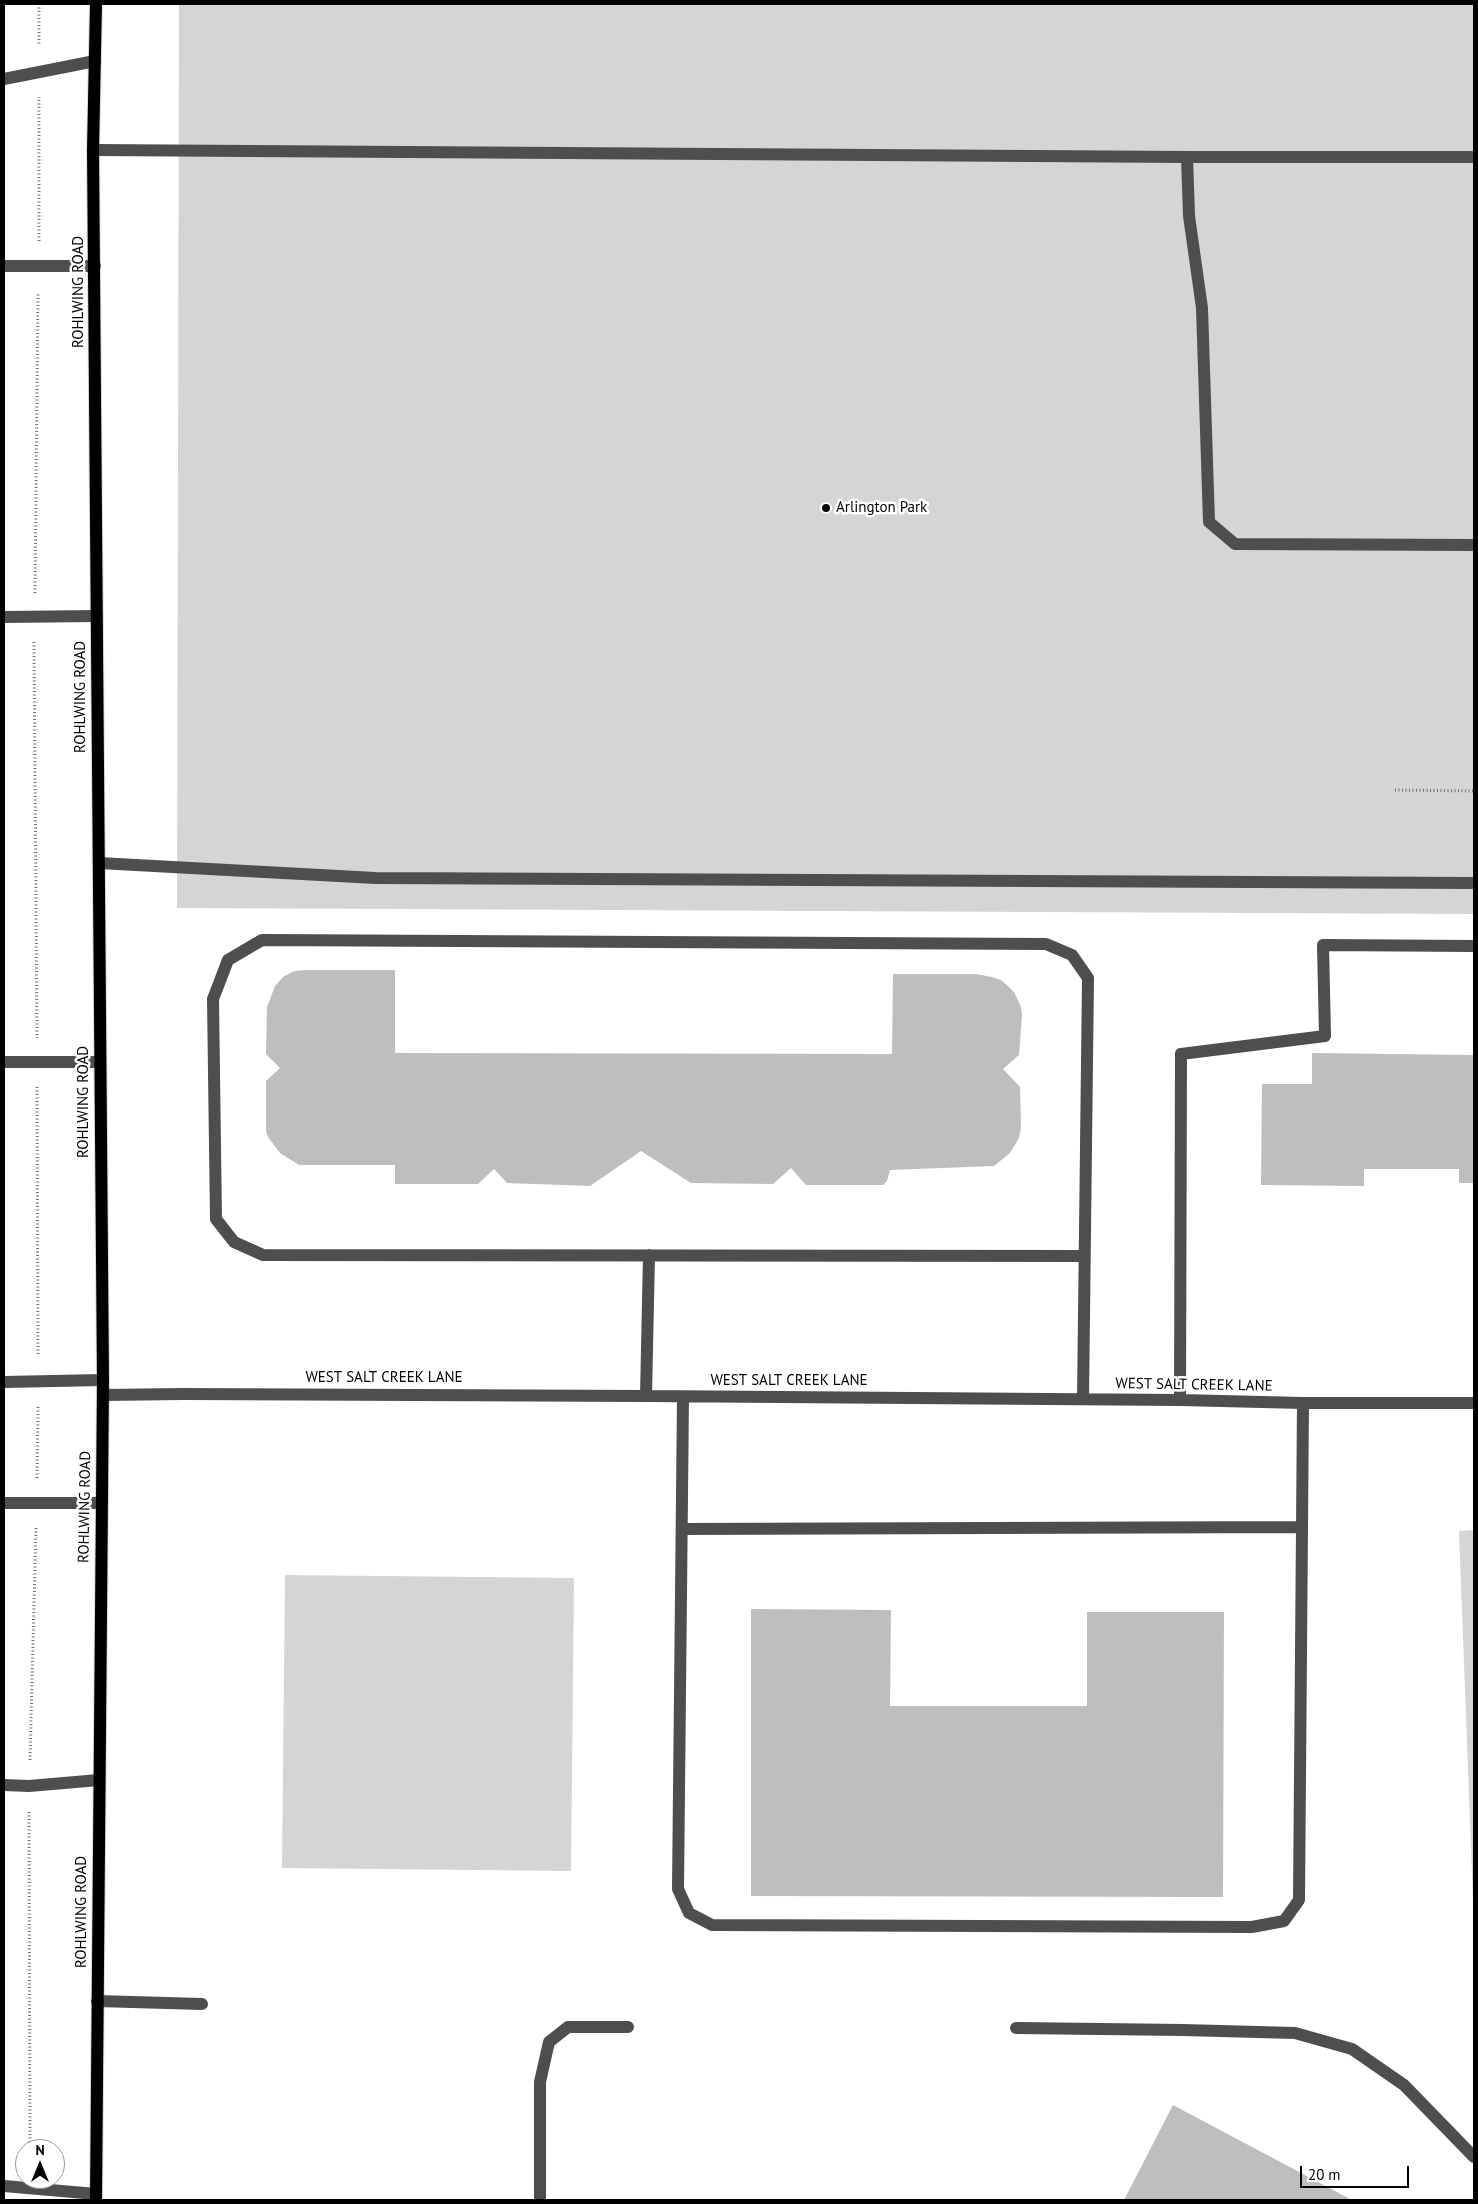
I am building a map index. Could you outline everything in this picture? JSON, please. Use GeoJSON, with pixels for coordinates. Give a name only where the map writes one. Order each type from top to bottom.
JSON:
{"type":"FeatureCollection","features":[{"type":"Feature","properties":{"kind":"main road","name":"ROHLWING ROAD"},"geometry":{"type":"LineString","coordinates":[[96,4],[93,150],[103,1380],[100,1503],[96,2197]]}},
{"type":"Feature","properties":{"kind":"street"},"geometry":{"type":"LineString","coordinates":[[4,79],[95,61]]}},
{"type":"Feature","properties":{"kind":"street"},"geometry":{"type":"LineString","coordinates":[[93,150],[1187,158],[1474,157]]}},
{"type":"Feature","properties":{"kind":"street"},"geometry":{"type":"LineString","coordinates":[[1187,158],[1189,216],[1202,308],[1208,522],[1235,544],[1474,545]]}},
{"type":"Feature","properties":{"kind":"street"},"geometry":{"type":"LineString","coordinates":[[4,266],[95,266]]}},
{"type":"Feature","properties":{"kind":"street"},"geometry":{"type":"LineString","coordinates":[[4,617],[97,616]]}},
{"type":"Feature","properties":{"kind":"street"},"geometry":{"type":"LineString","coordinates":[[99,862],[375,878],[1474,883]]}},
{"type":"Feature","properties":{"kind":"street"},"geometry":{"type":"LineString","coordinates":[[1083,1399],[1088,978],[1072,954],[1046,944],[262,940],[228,960],[213,999],[216,1219],[234,1242],[263,1255],[1084,1256]]}},
{"type":"Feature","properties":{"kind":"street"},"geometry":{"type":"LineString","coordinates":[[1180,1400],[1181,1054],[1326,1036],[1323,945],[1474,946]]}},
{"type":"Feature","properties":{"kind":"street"},"geometry":{"type":"LineString","coordinates":[[4,1062],[100,1062]]}},
{"type":"Feature","properties":{"kind":"street"},"geometry":{"type":"LineString","coordinates":[[646,1396],[649,1255]]}},
{"type":"Feature","properties":{"kind":"street"},"geometry":{"type":"LineString","coordinates":[[4,1382],[103,1380]]}},
{"type":"Feature","properties":{"kind":"street","name":"WEST SALT CREEK LANE"},"geometry":{"type":"LineString","coordinates":[[103,1396],[183,1394],[646,1396],[1474,1403]]}},
{"type":"Feature","properties":{"kind":"street"},"geometry":{"type":"LineString","coordinates":[[684,1397],[678,1889],[689,1913],[712,1925],[1252,1927],[1284,1921],[1299,1900],[1303,1403]]}},
{"type":"Feature","properties":{"kind":"street"},"geometry":{"type":"LineString","coordinates":[[4,1503],[100,1503]]}},
{"type":"Feature","properties":{"kind":"street"},"geometry":{"type":"LineString","coordinates":[[682,1529],[1301,1527]]}},
{"type":"Feature","properties":{"kind":"street"},"geometry":{"type":"LineString","coordinates":[[4,1785],[29,1786],[99,1780]]}},
{"type":"Feature","properties":{"kind":"street"},"geometry":{"type":"LineString","coordinates":[[97,2001],[202,2004]]}},
{"type":"Feature","properties":{"kind":"street"},"geometry":{"type":"LineString","coordinates":[[540,2200],[540,2082],[549,2042],[568,2027],[628,2027]]}},
{"type":"Feature","properties":{"kind":"street"},"geometry":{"type":"LineString","coordinates":[[1016,2028],[1296,2033],[1352,2049],[1404,2085],[1474,2157]]}},
{"type":"Feature","properties":{"kind":"street"},"geometry":{"type":"LineString","coordinates":[[4,2186],[96,2197]]}},
{"type":"Feature","properties":{"kind":"path"},"geometry":{"type":"LineString","coordinates":[[1395,790],[1474,791]]}},
{"type":"Feature","properties":{"kind":"shaded area","name":"Arlington Park"},"geometry":{"type":"Polygon","coordinates":[[[179,4],[1474,4],[1474,914],[177,908],[179,4]]]}},
{"type":"Feature","properties":{"kind":"shaded area"},"geometry":{"type":"Polygon","coordinates":[[[1474,1530],[1474,1929],[1459,1531],[1474,1530]]]}},
{"type":"Feature","properties":{"kind":"shaded area"},"geometry":{"type":"Polygon","coordinates":[[[285,1575],[574,1578],[571,1871],[282,1868],[285,1575]]]}},
{"type":"Feature","properties":{"kind":"building"},"geometry":{"type":"Polygon","coordinates":[[[395,970],[395,1053],[892,1054],[893,974],[976,974],[992,977],[1001,980],[1014,992],[1021,1007],[1019,1055],[1003,1069],[1020,1087],[1021,1128],[1019,1138],[1010,1153],[994,1166],[890,1170],[887,1181],[883,1185],[806,1185],[791,1168],[773,1184],[691,1183],[641,1151],[590,1186],[507,1183],[494,1169],[478,1184],[395,1184],[395,1165],[299,1165],[280,1153],[268,1137],[266,1131],[266,1081],[280,1068],[266,1054],[267,1007],[275,986],[283,977],[294,971],[395,970]]]}},
{"type":"Feature","properties":{"kind":"building"},"geometry":{"type":"Polygon","coordinates":[[[1312,1053],[1474,1055],[1474,1183],[1459,1183],[1459,1169],[1364,1169],[1364,1186],[1261,1185],[1262,1084],[1312,1084],[1312,1053]]]}},
{"type":"Feature","properties":{"kind":"building"},"geometry":{"type":"Polygon","coordinates":[[[751,1609],[891,1610],[890,1706],[1087,1706],[1087,1612],[1224,1612],[1223,1897],[751,1896],[751,1609]]]}},
{"type":"Feature","properties":{"kind":"building"},"geometry":{"type":"Polygon","coordinates":[[[1173,2105],[1352,2200],[1124,2200],[1173,2105]]]}},
{"type":"Feature","properties":{"kind":"place","name":"Arlington Park"},"geometry":{"type":"Point","coordinates":[826,508]}}]}
